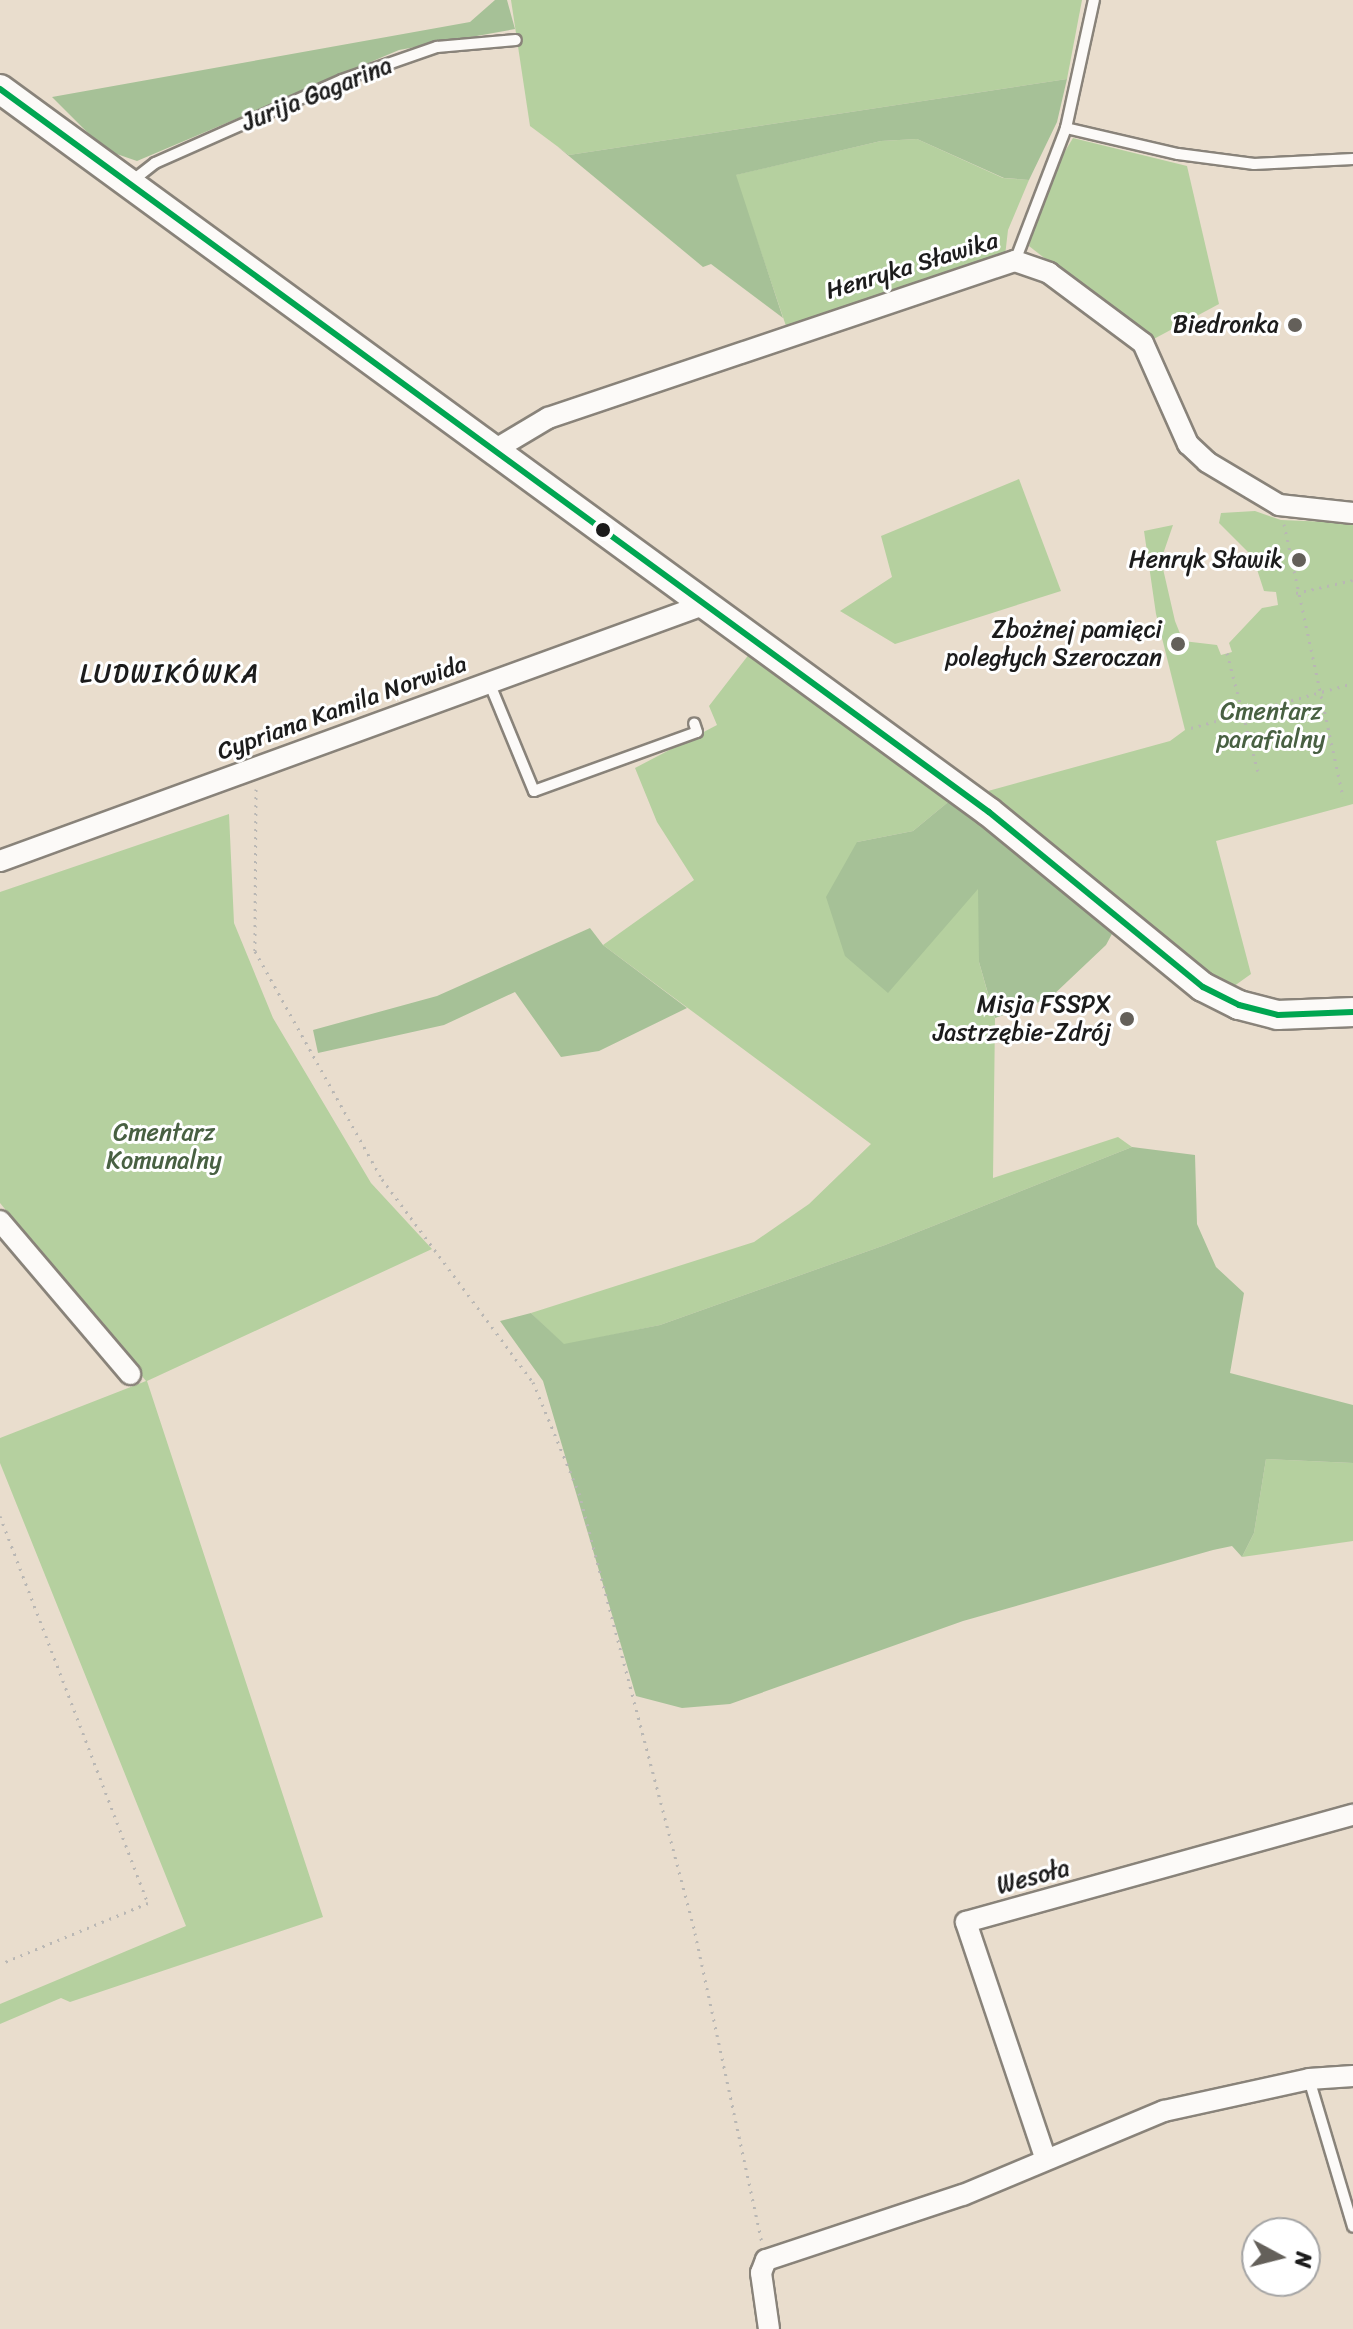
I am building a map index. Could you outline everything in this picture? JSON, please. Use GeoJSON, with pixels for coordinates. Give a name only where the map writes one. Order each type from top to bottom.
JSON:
{"type":"FeatureCollection","features":[{"type":"Feature","properties":{"kind":"street"},"geometry":{"type":"LineString","coordinates":[[0,89],[989,812],[1203,987],[1239,1005],[1278,1015],[1353,1012]]}},
{"type":"Feature","properties":{"kind":"street","name":"Henryka Sławika"},"geometry":{"type":"LineString","coordinates":[[496,449],[548,418],[1015,261],[1049,273],[1143,343],[1188,444],[1207,462],[1279,505],[1353,513]]}},
{"type":"Feature","properties":{"kind":"street","name":"Cypriana Kamila Norwida"},"geometry":{"type":"LineString","coordinates":[[0,861],[703,605]]}},
{"type":"Feature","properties":{"kind":"street"},"geometry":{"type":"LineString","coordinates":[[0,1221],[130,1374]]}},
{"type":"Feature","properties":{"kind":"street","name":"Wesoła"},"geometry":{"type":"LineString","coordinates":[[1045,2157],[966,1922],[1353,1815]]}},
{"type":"Feature","properties":{"kind":"street"},"geometry":{"type":"LineString","coordinates":[[769,2329],[761,2273],[766,2260],[963,2195],[1045,2157],[1164,2111],[1309,2079],[1353,2076]]}},
{"type":"Feature","properties":{"kind":"lane"},"geometry":{"type":"LineString","coordinates":[[1015,261],[1066,128],[1094,0]]}},
{"type":"Feature","properties":{"kind":"lane","name":"Jurija Gagarina"},"geometry":{"type":"LineString","coordinates":[[129,183],[155,163],[342,80],[437,47],[516,40]]}},
{"type":"Feature","properties":{"kind":"lane"},"geometry":{"type":"LineString","coordinates":[[1066,128],[1178,154],[1254,164],[1353,159]]}},
{"type":"Feature","properties":{"kind":"lane"},"geometry":{"type":"LineString","coordinates":[[489,682],[534,791],[697,732],[694,723]]}},
{"type":"Feature","properties":{"kind":"lane"},"geometry":{"type":"LineString","coordinates":[[1309,2079],[1353,2227]]}},
{"type":"Feature","properties":{"kind":"path"},"geometry":{"type":"LineString","coordinates":[[1284,524],[1296,593],[1343,798]]}},
{"type":"Feature","properties":{"kind":"path"},"geometry":{"type":"LineString","coordinates":[[1296,593],[1353,580]]}},
{"type":"Feature","properties":{"kind":"path"},"geometry":{"type":"LineString","coordinates":[[1227,653],[1259,776]]}},
{"type":"Feature","properties":{"kind":"path"},"geometry":{"type":"LineString","coordinates":[[1191,728],[1353,684]]}},
{"type":"Feature","properties":{"kind":"path"},"geometry":{"type":"LineString","coordinates":[[262,766],[253,800],[255,951],[382,1179],[533,1382],[579,1493],[695,1933],[766,2260]]}},
{"type":"Feature","properties":{"kind":"path"},"geometry":{"type":"LineString","coordinates":[[0,1516],[148,1903],[0,1964]]}},
{"type":"Feature","properties":{"kind":"green space"},"geometry":{"type":"Polygon","coordinates":[[[495,0],[507,0],[515,29],[399,50],[137,161],[105,150],[52,97],[470,22],[495,0]]]}},
{"type":"Feature","properties":{"kind":"green space"},"geometry":{"type":"Polygon","coordinates":[[[511,0],[1082,0],[1067,79],[569,155],[530,126],[511,0]]]}},
{"type":"Feature","properties":{"kind":"green space"},"geometry":{"type":"Polygon","coordinates":[[[1067,79],[1057,122],[1029,180],[1004,178],[917,139],[881,141],[736,175],[783,318],[711,264],[703,267],[558,147],[569,155],[1067,79]]]}},
{"type":"Feature","properties":{"kind":"green space"},"geometry":{"type":"Polygon","coordinates":[[[1073,138],[1187,166],[1219,304],[1150,341],[1029,246],[1047,181],[1073,138]]]}},
{"type":"Feature","properties":{"kind":"green space"},"geometry":{"type":"Polygon","coordinates":[[[917,139],[1003,178],[1029,180],[1008,230],[1005,256],[786,326],[735,175],[881,141],[917,139]]]}},
{"type":"Feature","properties":{"kind":"green space"},"geometry":{"type":"Polygon","coordinates":[[[1019,479],[1061,591],[895,644],[840,611],[892,577],[881,536],[1019,479]]]}},
{"type":"Feature","properties":{"kind":"green space","name":"Cmentarz parafialny"},"geometry":{"type":"Polygon","coordinates":[[[1255,511],[1281,520],[1353,523],[1353,804],[1216,841],[1251,974],[1230,989],[1199,972],[988,791],[1170,741],[1185,730],[1156,614],[1144,531],[1173,525],[1161,560],[1175,621],[1183,641],[1217,645],[1221,655],[1232,652],[1229,643],[1262,608],[1278,605],[1276,592],[1264,591],[1253,557],[1219,523],[1221,513],[1255,511]]]}},
{"type":"Feature","properties":{"kind":"green space"},"geometry":{"type":"Polygon","coordinates":[[[750,653],[953,798],[913,831],[857,842],[979,888],[979,962],[995,1019],[993,1178],[1118,1137],[1132,1147],[885,1245],[660,1325],[564,1345],[531,1313],[754,1242],[809,1204],[871,1144],[603,945],[694,880],[657,822],[635,768],[717,725],[709,706],[750,653]]]}},
{"type":"Feature","properties":{"kind":"green space"},"geometry":{"type":"Polygon","coordinates":[[[953,798],[1113,932],[1106,945],[1050,998],[995,1018],[979,962],[978,889],[888,993],[845,956],[826,897],[857,842],[913,831],[953,798]]]}},
{"type":"Feature","properties":{"kind":"green space","name":"Cmentarz Komunalny"},"geometry":{"type":"Polygon","coordinates":[[[229,814],[234,923],[273,1018],[371,1183],[432,1249],[147,1381],[323,1917],[70,2002],[61,1998],[0,2024],[0,2004],[186,1926],[0,1463],[0,1438],[146,1381],[0,1203],[0,892],[229,814]]]}},
{"type":"Feature","properties":{"kind":"green space"},"geometry":{"type":"Polygon","coordinates":[[[590,928],[603,945],[687,1008],[599,1051],[561,1057],[515,992],[444,1025],[318,1053],[313,1030],[437,996],[590,928]]]}},
{"type":"Feature","properties":{"kind":"green space"},"geometry":{"type":"Polygon","coordinates":[[[1132,1147],[1195,1155],[1197,1224],[1216,1267],[1244,1293],[1230,1373],[1353,1405],[1353,1463],[1266,1459],[1254,1533],[1242,1557],[1232,1546],[1213,1550],[963,1621],[730,1704],[682,1708],[636,1696],[543,1381],[500,1321],[531,1313],[564,1344],[660,1325],[885,1245],[1132,1147]]]}},
{"type":"Feature","properties":{"kind":"green space"},"geometry":{"type":"Polygon","coordinates":[[[1266,1459],[1353,1463],[1353,1541],[1242,1557],[1254,1533],[1266,1459]]]}},
{"type":"Feature","properties":{"kind":"transit line"},"geometry":{"type":"LineString","coordinates":[[0,89],[989,812],[1203,987],[1239,1005],[1278,1015],[1353,1012]]}},
{"type":"Feature","properties":{"kind":"place","name":"Biedronka"},"geometry":{"type":"Point","coordinates":[1295,325]}},
{"type":"Feature","properties":{"kind":"place","name":"Henryk Sławik"},"geometry":{"type":"Point","coordinates":[1299,560]}},
{"type":"Feature","properties":{"kind":"place","name":"Zbożnej pamięci poległych Szeroczan"},"geometry":{"type":"Point","coordinates":[1178,644]}},
{"type":"Feature","properties":{"kind":"place","name":"Misja FSSPX Jastrzębie-Zdrój"},"geometry":{"type":"Point","coordinates":[1127,1019]}},
{"type":"Feature","properties":{"kind":"district","name":"LUDWIKÓWKA"},"geometry":{"type":"Point","coordinates":[170,674]}}]}
